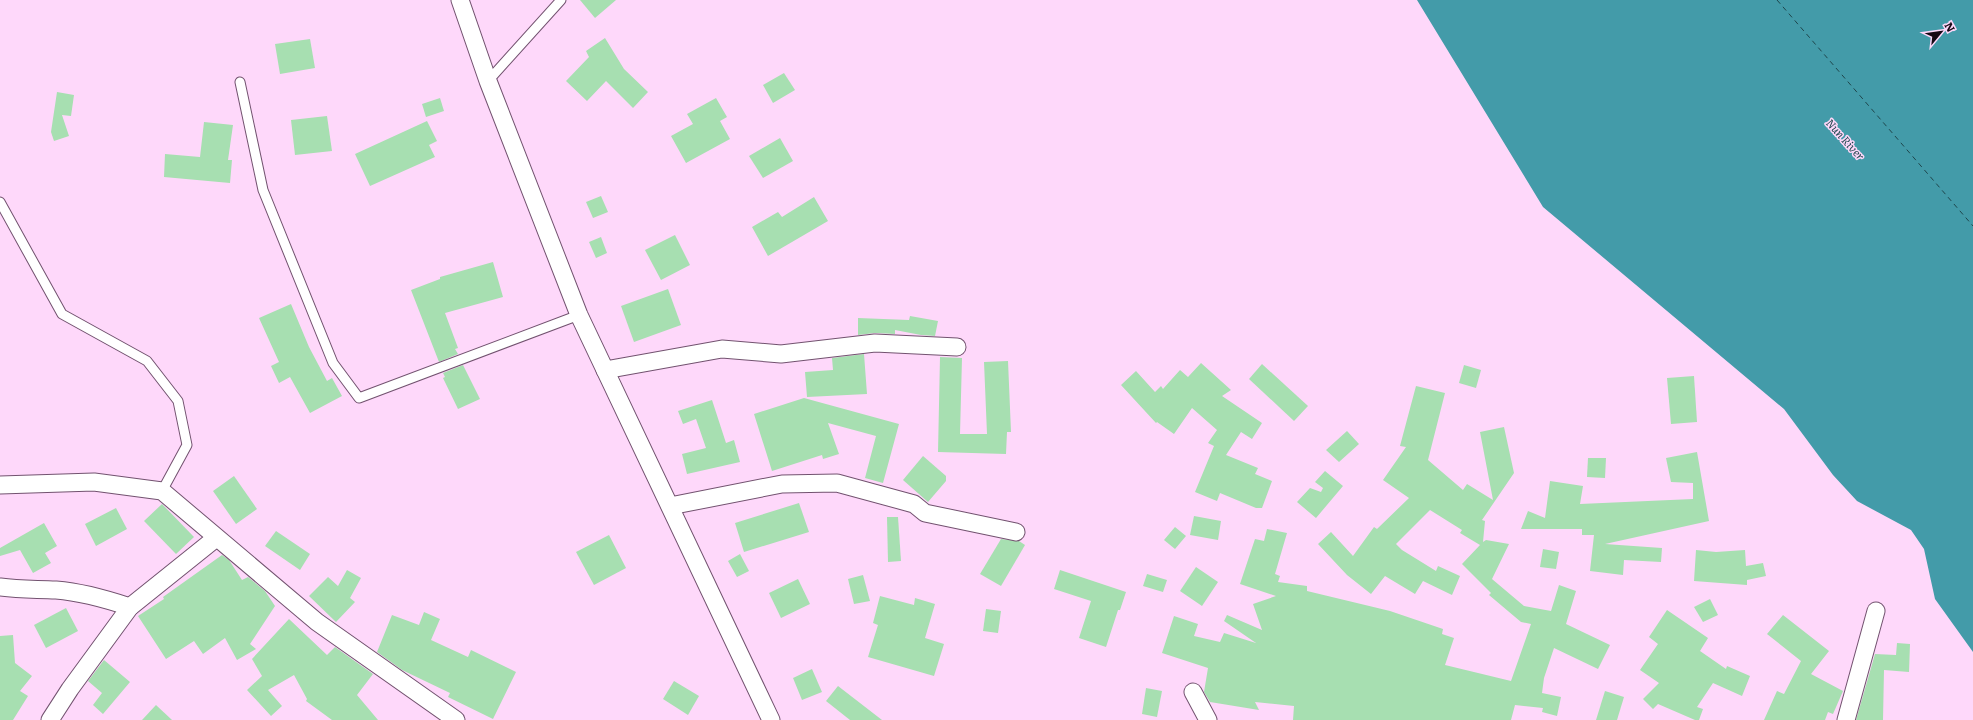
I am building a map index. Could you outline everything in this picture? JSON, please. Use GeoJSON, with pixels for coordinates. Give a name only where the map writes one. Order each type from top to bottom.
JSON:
{"type":"FeatureCollection","features":[{"type":"Feature","properties":{"kind":"street"},"geometry":{"type":"LineString","coordinates":[[460,0],[488,81],[579,316],[771,720]]}},
{"type":"Feature","properties":{"kind":"street"},"geometry":{"type":"LineString","coordinates":[[605,370],[722,349],[780,354],[875,343],[956,347]]}},
{"type":"Feature","properties":{"kind":"street"},"geometry":{"type":"LineString","coordinates":[[0,485],[94,482],[162,491],[317,622],[456,720]]}},
{"type":"Feature","properties":{"kind":"street"},"geometry":{"type":"LineString","coordinates":[[670,506],[782,484],[837,484],[914,504],[925,513],[1016,532]]}},
{"type":"Feature","properties":{"kind":"street"},"geometry":{"type":"LineString","coordinates":[[50,720],[70,689],[130,607],[216,538]]}},
{"type":"Feature","properties":{"kind":"street"},"geometry":{"type":"LineString","coordinates":[[0,588],[57,590],[110,600],[130,607]]}},
{"type":"Feature","properties":{"kind":"street"},"geometry":{"type":"LineString","coordinates":[[1846,720],[1876,611]]}},
{"type":"Feature","properties":{"kind":"street"},"geometry":{"type":"LineString","coordinates":[[1193,692],[1208,720]]}},
{"type":"Feature","properties":{"kind":"lane"},"geometry":{"type":"LineString","coordinates":[[488,81],[561,0]]}},
{"type":"Feature","properties":{"kind":"lane"},"geometry":{"type":"LineString","coordinates":[[240,82],[263,190],[334,363],[359,398],[579,316]]}},
{"type":"Feature","properties":{"kind":"lane"},"geometry":{"type":"LineString","coordinates":[[0,202],[62,314],[147,361],[178,401],[187,445],[162,491]]}},
{"type":"Feature","properties":{"kind":"water","name":"Nun River"},"geometry":{"type":"Polygon","coordinates":[[[1417,0],[1973,0],[1973,652],[1935,599],[1924,549],[1911,530],[1857,501],[1833,475],[1784,409],[1543,207],[1417,0]]]}},
{"type":"Feature","properties":{"kind":"building"},"geometry":{"type":"Polygon","coordinates":[[[580,0],[616,0],[595,18],[580,0]]]}},
{"type":"Feature","properties":{"kind":"building"},"geometry":{"type":"Polygon","coordinates":[[[605,38],[624,69],[648,92],[633,108],[606,81],[587,101],[566,81],[589,57],[586,51],[605,38]]]}},
{"type":"Feature","properties":{"kind":"building"},"geometry":{"type":"Polygon","coordinates":[[[310,39],[315,68],[280,74],[275,44],[310,39]]]}},
{"type":"Feature","properties":{"kind":"building"},"geometry":{"type":"Polygon","coordinates":[[[784,73],[795,90],[773,103],[763,85],[784,73]]]}},
{"type":"Feature","properties":{"kind":"building"},"geometry":{"type":"Polygon","coordinates":[[[57,92],[74,95],[71,116],[62,115],[69,136],[54,141],[51,132],[57,92]]]}},
{"type":"Feature","properties":{"kind":"building"},"geometry":{"type":"Polygon","coordinates":[[[440,98],[444,111],[426,117],[422,104],[440,98]]]}},
{"type":"Feature","properties":{"kind":"building"},"geometry":{"type":"Polygon","coordinates":[[[716,98],[727,117],[720,121],[730,139],[686,163],[671,136],[693,124],[687,114],[716,98]]]}},
{"type":"Feature","properties":{"kind":"building"},"geometry":{"type":"Polygon","coordinates":[[[327,116],[332,151],[295,155],[291,120],[327,116]]]}},
{"type":"Feature","properties":{"kind":"building"},"geometry":{"type":"Polygon","coordinates":[[[427,121],[437,141],[429,145],[435,157],[370,186],[355,154],[427,121]]]}},
{"type":"Feature","properties":{"kind":"building"},"geometry":{"type":"Polygon","coordinates":[[[204,122],[233,125],[228,160],[232,160],[230,183],[164,177],[165,154],[200,157],[204,122]]]}},
{"type":"Feature","properties":{"kind":"building"},"geometry":{"type":"Polygon","coordinates":[[[780,138],[793,161],[763,178],[749,156],[780,138]]]}},
{"type":"Feature","properties":{"kind":"building"},"geometry":{"type":"Polygon","coordinates":[[[601,196],[608,212],[593,218],[586,202],[601,196]]]}},
{"type":"Feature","properties":{"kind":"building"},"geometry":{"type":"Polygon","coordinates":[[[814,197],[828,221],[768,256],[752,227],[778,212],[782,217],[814,197]]]}},
{"type":"Feature","properties":{"kind":"building"},"geometry":{"type":"Polygon","coordinates":[[[675,235],[690,265],[661,280],[645,250],[675,235]]]}},
{"type":"Feature","properties":{"kind":"building"},"geometry":{"type":"Polygon","coordinates":[[[601,237],[607,253],[596,258],[589,242],[601,237]]]}},
{"type":"Feature","properties":{"kind":"building"},"geometry":{"type":"Polygon","coordinates":[[[493,262],[503,297],[445,313],[458,348],[455,349],[458,354],[439,362],[411,290],[440,279],[440,277],[493,262]]]}},
{"type":"Feature","properties":{"kind":"building"},"geometry":{"type":"Polygon","coordinates":[[[668,289],[681,325],[634,342],[621,306],[668,289]]]}},
{"type":"Feature","properties":{"kind":"building"},"geometry":{"type":"Polygon","coordinates":[[[291,304],[309,347],[327,381],[332,378],[342,396],[310,413],[290,377],[279,383],[271,366],[279,362],[259,318],[291,304]]]}},
{"type":"Feature","properties":{"kind":"building"},"geometry":{"type":"Polygon","coordinates":[[[910,316],[938,321],[935,336],[895,330],[895,334],[875,333],[858,335],[858,318],[909,320],[910,316]]]}},
{"type":"Feature","properties":{"kind":"building"},"geometry":{"type":"Polygon","coordinates":[[[864,354],[867,394],[807,397],[805,372],[833,370],[832,358],[864,354]]]}},
{"type":"Feature","properties":{"kind":"building"},"geometry":{"type":"Polygon","coordinates":[[[940,357],[962,358],[960,434],[987,434],[984,362],[1008,361],[1011,432],[1007,432],[1006,454],[938,452],[940,357]]]}},
{"type":"Feature","properties":{"kind":"building"},"geometry":{"type":"Polygon","coordinates":[[[1201,363],[1231,390],[1222,396],[1262,423],[1252,439],[1241,432],[1226,455],[1258,468],[1255,474],[1272,481],[1262,508],[1256,508],[1220,493],[1217,501],[1195,492],[1214,446],[1208,443],[1217,430],[1192,408],[1174,434],[1157,422],[1156,423],[1121,385],[1136,371],[1155,392],[1161,386],[1163,389],[1180,370],[1188,377],[1201,363]]]}},
{"type":"Feature","properties":{"kind":"building"},"geometry":{"type":"Polygon","coordinates":[[[1262,364],[1308,406],[1294,421],[1249,379],[1262,364]]]}},
{"type":"Feature","properties":{"kind":"building"},"geometry":{"type":"Polygon","coordinates":[[[463,365],[480,399],[458,409],[443,378],[445,377],[443,373],[463,365]]]}},
{"type":"Feature","properties":{"kind":"building"},"geometry":{"type":"Polygon","coordinates":[[[1464,365],[1481,370],[1476,388],[1459,383],[1464,365]]]}},
{"type":"Feature","properties":{"kind":"building"},"geometry":{"type":"Polygon","coordinates":[[[1694,376],[1697,422],[1671,424],[1667,378],[1694,376]]]}},
{"type":"Feature","properties":{"kind":"building"},"geometry":{"type":"Polygon","coordinates":[[[1416,386],[1445,393],[1428,460],[1463,490],[1467,484],[1493,500],[1480,432],[1504,427],[1514,473],[1482,520],[1485,521],[1483,542],[1486,540],[1509,544],[1492,579],[1524,606],[1551,611],[1559,585],[1576,591],[1566,624],[1610,645],[1598,669],[1554,648],[1544,678],[1542,693],[1561,697],[1557,716],[1542,712],[1543,708],[1515,705],[1511,720],[1293,720],[1294,706],[1255,702],[1259,710],[1210,702],[1204,692],[1208,668],[1162,653],[1174,616],[1198,624],[1194,636],[1220,642],[1224,633],[1256,643],[1224,621],[1227,615],[1262,630],[1253,604],[1276,596],[1240,584],[1255,539],[1264,541],[1267,529],[1287,533],[1275,574],[1280,576],[1278,582],[1307,586],[1307,591],[1390,611],[1443,629],[1442,634],[1454,638],[1445,665],[1511,681],[1531,624],[1521,622],[1489,595],[1491,593],[1462,564],[1480,545],[1460,533],[1462,530],[1430,510],[1396,544],[1402,550],[1436,571],[1438,566],[1460,576],[1452,595],[1423,581],[1415,594],[1385,576],[1371,594],[1347,575],[1318,544],[1331,532],[1353,556],[1374,527],[1377,529],[1409,498],[1383,480],[1406,447],[1400,446],[1416,386]]]}},
{"type":"Feature","properties":{"kind":"building"},"geometry":{"type":"Polygon","coordinates":[[[804,398],[899,424],[883,483],[865,478],[876,436],[828,423],[839,454],[823,459],[822,455],[772,471],[754,414],[804,398]]]}},
{"type":"Feature","properties":{"kind":"building"},"geometry":{"type":"Polygon","coordinates":[[[712,400],[726,443],[734,440],[740,462],[687,474],[682,454],[706,448],[696,419],[683,424],[678,411],[712,400]]]}},
{"type":"Feature","properties":{"kind":"building"},"geometry":{"type":"Polygon","coordinates":[[[1347,431],[1359,444],[1339,462],[1326,450],[1347,431]]]}},
{"type":"Feature","properties":{"kind":"building"},"geometry":{"type":"Polygon","coordinates":[[[1697,452],[1709,521],[1605,544],[1662,548],[1661,562],[1624,560],[1623,575],[1590,571],[1594,535],[1582,535],[1582,529],[1521,529],[1528,511],[1545,518],[1550,481],[1583,486],[1580,504],[1693,499],[1693,483],[1671,482],[1666,458],[1697,452]]]}},
{"type":"Feature","properties":{"kind":"building"},"geometry":{"type":"Polygon","coordinates":[[[923,456],[946,476],[946,481],[928,502],[903,480],[923,456]]]}},
{"type":"Feature","properties":{"kind":"building"},"geometry":{"type":"Polygon","coordinates":[[[1588,458],[1606,458],[1605,478],[1587,477],[1588,458]]]}},
{"type":"Feature","properties":{"kind":"building"},"geometry":{"type":"Polygon","coordinates":[[[1325,471],[1343,486],[1316,518],[1297,502],[1310,488],[1321,492],[1323,488],[1315,482],[1325,471]]]}},
{"type":"Feature","properties":{"kind":"building"},"geometry":{"type":"Polygon","coordinates":[[[234,476],[257,509],[236,524],[213,491],[234,476]]]}},
{"type":"Feature","properties":{"kind":"building"},"geometry":{"type":"Polygon","coordinates":[[[799,503],[809,532],[744,552],[735,523],[799,503]]]}},
{"type":"Feature","properties":{"kind":"building"},"geometry":{"type":"Polygon","coordinates":[[[162,504],[194,537],[176,554],[144,521],[162,504]]]}},
{"type":"Feature","properties":{"kind":"building"},"geometry":{"type":"Polygon","coordinates":[[[116,508],[127,529],[96,546],[85,524],[116,508]]]}},
{"type":"Feature","properties":{"kind":"building"},"geometry":{"type":"Polygon","coordinates":[[[1194,516],[1221,521],[1218,540],[1190,535],[1194,516]]]}},
{"type":"Feature","properties":{"kind":"building"},"geometry":{"type":"Polygon","coordinates":[[[887,517],[898,517],[901,561],[888,562],[887,517]]]}},
{"type":"Feature","properties":{"kind":"building"},"geometry":{"type":"Polygon","coordinates":[[[44,523],[57,546],[45,553],[51,563],[33,573],[20,550],[0,556],[0,548],[44,523]]]}},
{"type":"Feature","properties":{"kind":"building"},"geometry":{"type":"Polygon","coordinates":[[[1175,527],[1186,536],[1175,549],[1164,540],[1175,527]]]}},
{"type":"Feature","properties":{"kind":"building"},"geometry":{"type":"Polygon","coordinates":[[[276,531],[310,554],[300,570],[265,546],[276,531]]]}},
{"type":"Feature","properties":{"kind":"building"},"geometry":{"type":"Polygon","coordinates":[[[609,535],[626,568],[594,585],[576,552],[609,535]]]}},
{"type":"Feature","properties":{"kind":"building"},"geometry":{"type":"Polygon","coordinates":[[[1001,539],[1019,541],[1025,545],[1001,586],[980,574],[1001,539]]]}},
{"type":"Feature","properties":{"kind":"building"},"geometry":{"type":"Polygon","coordinates":[[[1543,549],[1559,552],[1556,569],[1540,567],[1543,549]]]}},
{"type":"Feature","properties":{"kind":"building"},"geometry":{"type":"Polygon","coordinates":[[[1696,550],[1716,552],[1745,550],[1746,566],[1763,563],[1766,576],[1747,580],[1747,585],[1694,581],[1696,550]]]}},
{"type":"Feature","properties":{"kind":"building"},"geometry":{"type":"Polygon","coordinates":[[[740,554],[749,571],[737,577],[728,561],[740,554]]]}},
{"type":"Feature","properties":{"kind":"building"},"geometry":{"type":"Polygon","coordinates":[[[222,555],[229,560],[242,580],[248,577],[265,591],[275,606],[250,644],[256,649],[237,660],[225,638],[203,654],[194,641],[166,659],[138,616],[164,599],[163,597],[222,555]]]}},
{"type":"Feature","properties":{"kind":"building"},"geometry":{"type":"Polygon","coordinates":[[[1196,567],[1218,582],[1202,606],[1180,591],[1196,567]]]}},
{"type":"Feature","properties":{"kind":"building"},"geometry":{"type":"Polygon","coordinates":[[[347,570],[361,578],[350,598],[355,602],[336,622],[309,596],[328,577],[338,586],[347,570]]]}},
{"type":"Feature","properties":{"kind":"building"},"geometry":{"type":"Polygon","coordinates":[[[1060,570],[1126,592],[1120,610],[1118,610],[1106,647],[1079,638],[1091,601],[1054,589],[1060,570]]]}},
{"type":"Feature","properties":{"kind":"building"},"geometry":{"type":"Polygon","coordinates":[[[1147,574],[1167,580],[1163,592],[1143,586],[1147,574]]]}},
{"type":"Feature","properties":{"kind":"building"},"geometry":{"type":"Polygon","coordinates":[[[863,575],[870,601],[854,604],[848,579],[863,575]]]}},
{"type":"Feature","properties":{"kind":"building"},"geometry":{"type":"Polygon","coordinates":[[[798,579],[810,604],[781,618],[769,593],[798,579]]]}},
{"type":"Feature","properties":{"kind":"building"},"geometry":{"type":"Polygon","coordinates":[[[880,596],[914,605],[915,598],[935,604],[925,638],[944,644],[934,676],[868,657],[878,625],[873,623],[880,596]]]}},
{"type":"Feature","properties":{"kind":"building"},"geometry":{"type":"Polygon","coordinates":[[[1710,599],[1718,615],[1703,622],[1694,607],[1710,599]]]}},
{"type":"Feature","properties":{"kind":"building"},"geometry":{"type":"Polygon","coordinates":[[[66,608],[78,631],[46,648],[34,625],[66,608]]]}},
{"type":"Feature","properties":{"kind":"building"},"geometry":{"type":"Polygon","coordinates":[[[986,609],[1001,611],[998,633],[983,631],[986,609]]]}},
{"type":"Feature","properties":{"kind":"building"},"geometry":{"type":"Polygon","coordinates":[[[1667,610],[1708,638],[1700,651],[1726,669],[1727,666],[1750,676],[1742,696],[1713,683],[1697,707],[1703,709],[1699,720],[1695,720],[1658,704],[1653,709],[1643,699],[1659,683],[1640,670],[1658,644],[1649,637],[1667,610]]]}},
{"type":"Feature","properties":{"kind":"building"},"geometry":{"type":"Polygon","coordinates":[[[424,612],[440,619],[431,640],[468,657],[471,650],[516,672],[493,719],[448,697],[450,693],[402,670],[377,652],[392,615],[419,625],[424,612]]]}},
{"type":"Feature","properties":{"kind":"building"},"geometry":{"type":"Polygon","coordinates":[[[1783,615],[1829,651],[1811,674],[1843,691],[1833,714],[1828,712],[1825,720],[1764,720],[1777,691],[1784,694],[1801,661],[1767,634],[1783,615]]]}},
{"type":"Feature","properties":{"kind":"building"},"geometry":{"type":"Polygon","coordinates":[[[289,619],[327,655],[335,647],[373,674],[357,695],[378,720],[332,720],[306,701],[307,699],[294,675],[268,690],[282,706],[271,716],[247,690],[262,676],[252,659],[289,619]]]}},
{"type":"Feature","properties":{"kind":"building"},"geometry":{"type":"Polygon","coordinates":[[[13,635],[15,663],[32,676],[20,691],[28,696],[13,720],[0,720],[0,636],[13,635]]]}},
{"type":"Feature","properties":{"kind":"building"},"geometry":{"type":"Polygon","coordinates":[[[1897,643],[1910,644],[1909,672],[1884,670],[1883,720],[1856,720],[1875,654],[1896,655],[1897,643]]]}},
{"type":"Feature","properties":{"kind":"building"},"geometry":{"type":"Polygon","coordinates":[[[104,660],[130,682],[103,714],[93,705],[102,693],[88,681],[104,660]]]}},
{"type":"Feature","properties":{"kind":"building"},"geometry":{"type":"Polygon","coordinates":[[[812,669],[822,692],[802,700],[793,678],[812,669]]]}},
{"type":"Feature","properties":{"kind":"building"},"geometry":{"type":"Polygon","coordinates":[[[674,681],[699,696],[688,715],[663,699],[674,681]]]}},
{"type":"Feature","properties":{"kind":"building"},"geometry":{"type":"Polygon","coordinates":[[[838,686],[882,720],[850,720],[826,701],[838,686]]]}},
{"type":"Feature","properties":{"kind":"building"},"geometry":{"type":"Polygon","coordinates":[[[1146,688],[1162,691],[1157,717],[1142,714],[1146,688]]]}},
{"type":"Feature","properties":{"kind":"building"},"geometry":{"type":"Polygon","coordinates":[[[1605,691],[1624,697],[1617,720],[1596,720],[1605,691]]]}},
{"type":"Feature","properties":{"kind":"building"},"geometry":{"type":"Polygon","coordinates":[[[156,705],[172,720],[142,720],[156,705]]]}},
{"type":"Feature","properties":{"kind":"ferry route"},"geometry":{"type":"LineString","coordinates":[[1777,0],[1973,226]]}}]}
